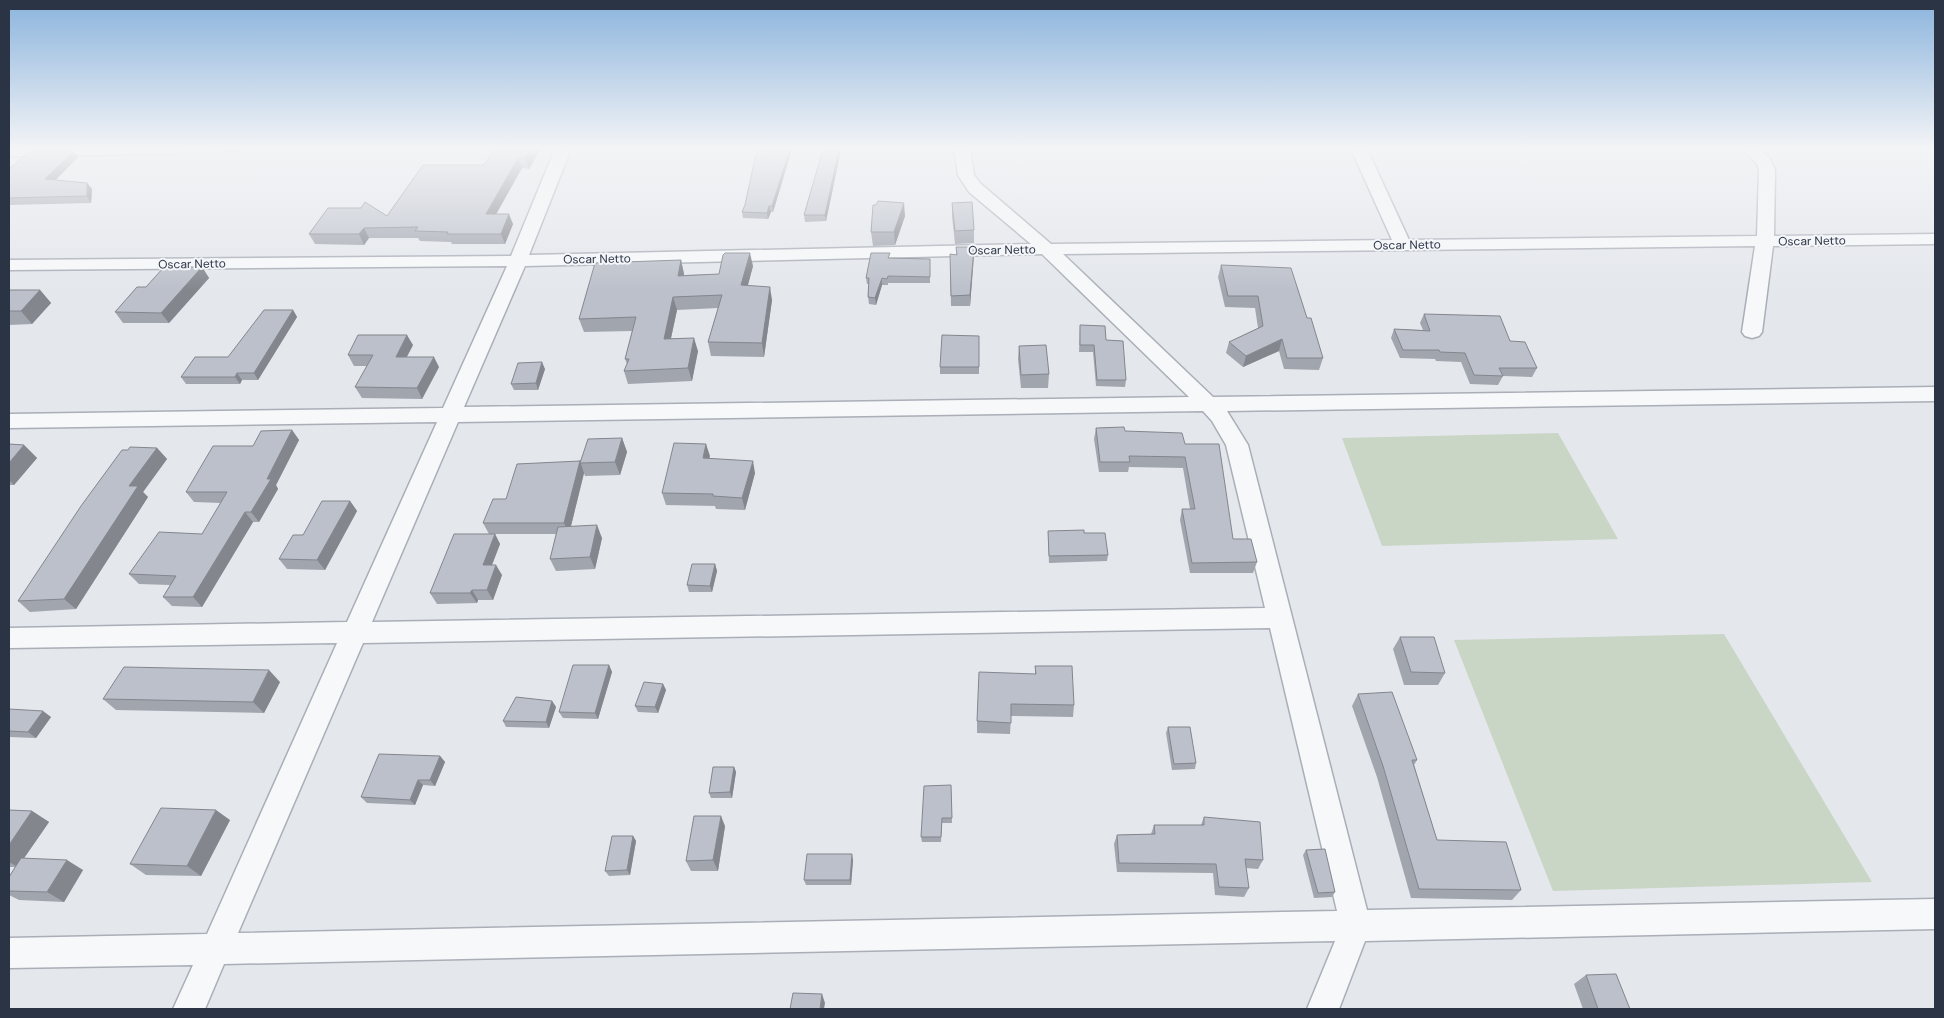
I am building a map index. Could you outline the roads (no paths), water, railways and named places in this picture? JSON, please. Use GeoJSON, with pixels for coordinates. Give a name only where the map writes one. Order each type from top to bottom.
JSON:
{"type":"FeatureCollection","features":[{"type":"Feature","properties":{"kind":"street"},"geometry":{"type":"LineString","coordinates":[[189,1009],[518,261],[544,197]]}},
{"type":"Feature","properties":{"kind":"street"},"geometry":{"type":"LineString","coordinates":[[985,197],[1047,249],[1208,404],[1220,416],[1237,445],[1356,926],[1324,1009]]}},
{"type":"Feature","properties":{"kind":"street"},"geometry":{"type":"LineString","coordinates":[[1381,197],[1403,245]]}},
{"type":"Feature","properties":{"kind":"street"},"geometry":{"type":"LineString","coordinates":[[1752,332],[1765,241],[1766,197]]}},
{"type":"Feature","properties":{"kind":"street","name":"Oscar Netto"},"geometry":{"type":"LineString","coordinates":[[9,265],[518,261],[1047,249],[1935,240]]}},
{"type":"Feature","properties":{"kind":"street"},"geometry":{"type":"LineString","coordinates":[[9,421],[1935,394]]}},
{"type":"Feature","properties":{"kind":"street"},"geometry":{"type":"LineString","coordinates":[[9,638],[1280,618]]}},
{"type":"Feature","properties":{"kind":"street"},"geometry":{"type":"LineString","coordinates":[[9,953],[1935,914]]}}]}
